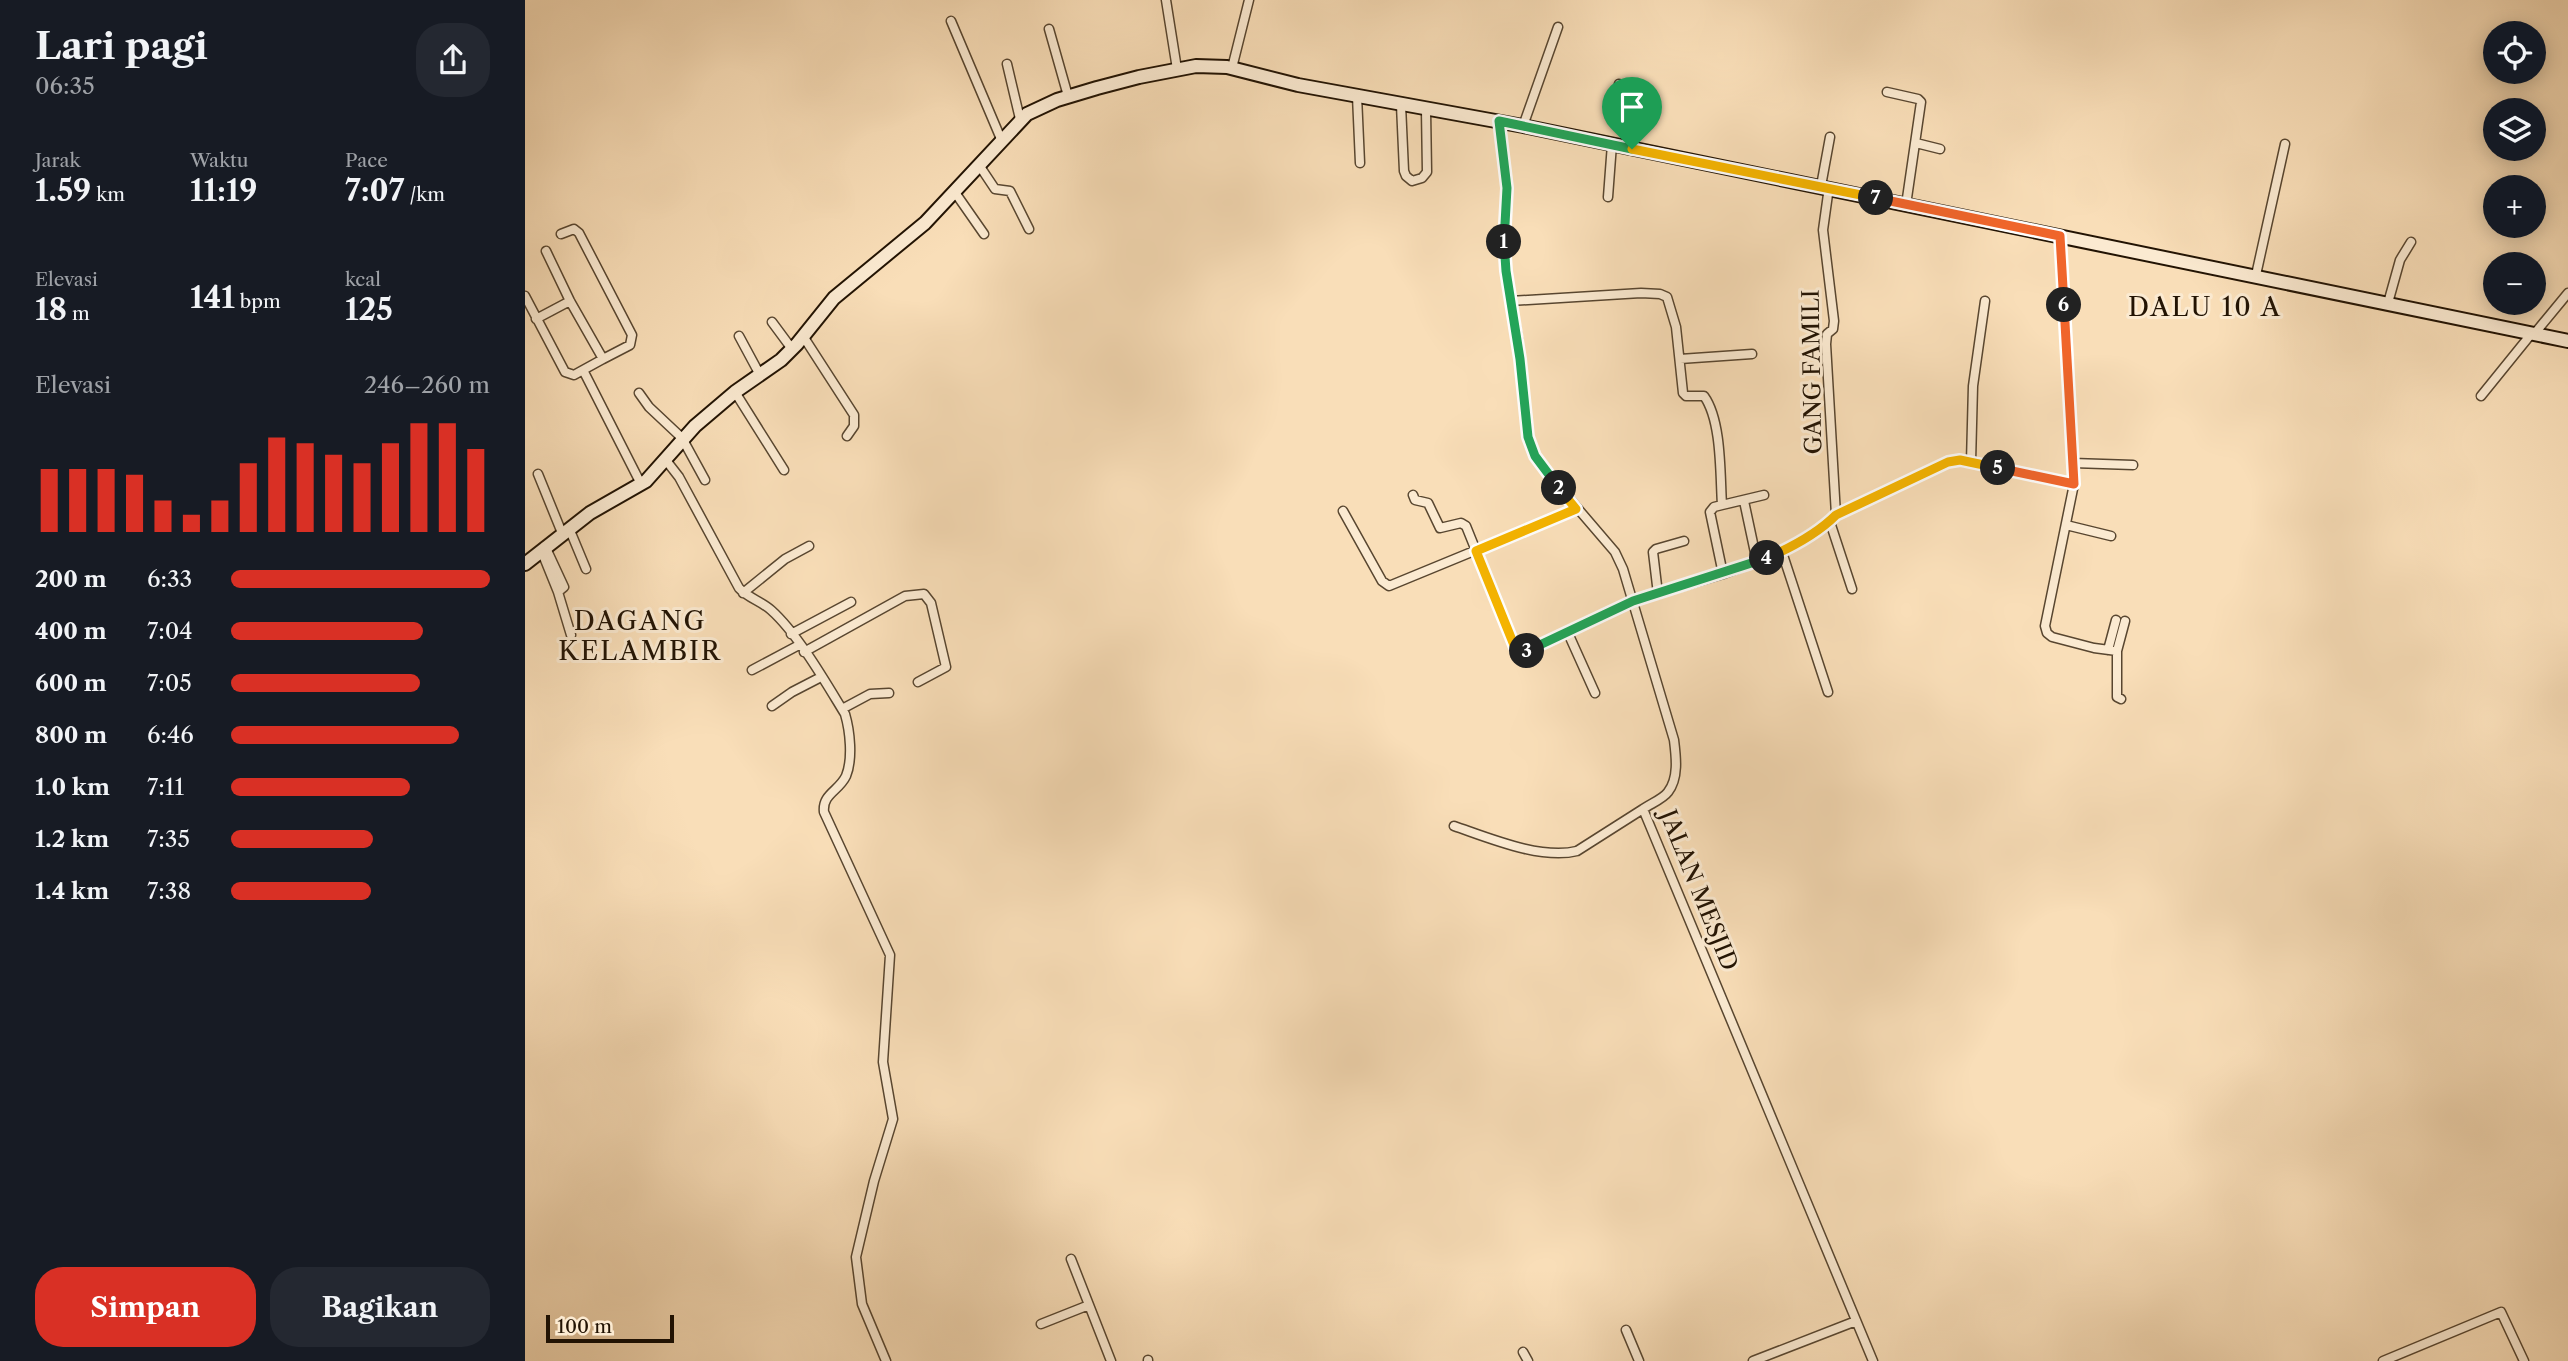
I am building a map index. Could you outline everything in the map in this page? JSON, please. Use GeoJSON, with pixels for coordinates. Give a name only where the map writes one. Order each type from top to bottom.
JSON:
{"type":"FeatureCollection","features":[{"type":"Feature","properties":{"kind":"street"},"geometry":{"type":"LineString","coordinates":[[1166,0],[1177,69]]}},
{"type":"Feature","properties":{"kind":"street"},"geometry":{"type":"LineString","coordinates":[[1232,68],[1249,0]]}},
{"type":"Feature","properties":{"kind":"street"},"geometry":{"type":"LineString","coordinates":[[951,21],[1001,139]]}},
{"type":"Feature","properties":{"kind":"street"},"geometry":{"type":"LineString","coordinates":[[1523,126],[1558,27]]}},
{"type":"Feature","properties":{"kind":"street"},"geometry":{"type":"LineString","coordinates":[[1049,29],[1068,96]]}},
{"type":"Feature","properties":{"kind":"street"},"geometry":{"type":"LineString","coordinates":[[1007,64],[1020,119]]}},
{"type":"Feature","properties":{"kind":"street"},"geometry":{"type":"LineString","coordinates":[[525,564],[565,530],[651,476],[682,438],[735,392],[760,376],[792,349],[834,298],[914,233],[1020,119],[1039,107],[1068,96],[1139,76],[1207,65],[1232,68],[1277,81],[1426,110],[1499,121],[1825,187],[2568,341]]}},
{"type":"Feature","properties":{"kind":"street"},"geometry":{"type":"LineString","coordinates":[[1619,84],[1641,89],[1643,93],[1632,149]]}},
{"type":"Feature","properties":{"kind":"street"},"geometry":{"type":"LineString","coordinates":[[1887,92],[1921,100],[1906,205]]}},
{"type":"Feature","properties":{"kind":"street"},"geometry":{"type":"LineString","coordinates":[[1357,96],[1360,163]]}},
{"type":"Feature","properties":{"kind":"street"},"geometry":{"type":"LineString","coordinates":[[1401,105],[1404,171],[1412,181],[1422,178],[1427,172],[1426,110]]}},
{"type":"Feature","properties":{"kind":"street","name":"JALAN MESJID"},"geometry":{"type":"LineString","coordinates":[[1499,121],[1507,188],[1504,247],[1520,359],[1525,424],[1531,446],[1543,468],[1615,552],[1623,569],[1676,754],[1674,776],[1668,792],[1643,809],[1873,1361]]}},
{"type":"Feature","properties":{"kind":"street","name":"GANG FAMILI"},"geometry":{"type":"LineString","coordinates":[[1830,136],[1823,230],[1834,321],[1833,330],[1827,334],[1826,344],[1836,515]]}},
{"type":"Feature","properties":{"kind":"street"},"geometry":{"type":"LineString","coordinates":[[1916,143],[1940,149]]}},
{"type":"Feature","properties":{"kind":"street"},"geometry":{"type":"LineString","coordinates":[[1608,197],[1612,144]]}},
{"type":"Feature","properties":{"kind":"street"},"geometry":{"type":"LineString","coordinates":[[2256,275],[2285,144]]}},
{"type":"Feature","properties":{"kind":"street"},"geometry":{"type":"LineString","coordinates":[[979,165],[995,189],[1010,191],[1030,229]]}},
{"type":"Feature","properties":{"kind":"street"},"geometry":{"type":"LineString","coordinates":[[954,191],[984,234]]}},
{"type":"Feature","properties":{"kind":"street"},"geometry":{"type":"LineString","coordinates":[[525,296],[565,372],[574,375],[630,345],[632,335],[579,233],[574,229],[561,234]]}},
{"type":"Feature","properties":{"kind":"street"},"geometry":{"type":"LineString","coordinates":[[2060,236],[2074,484],[2045,622],[2046,630],[2052,637],[2112,651]]}},
{"type":"Feature","properties":{"kind":"street"},"geometry":{"type":"LineString","coordinates":[[2388,303],[2400,260],[2411,242]]}},
{"type":"Feature","properties":{"kind":"street"},"geometry":{"type":"LineString","coordinates":[[546,251],[603,359]]}},
{"type":"Feature","properties":{"kind":"street"},"geometry":{"type":"LineString","coordinates":[[1510,301],[1641,293],[1663,295],[1667,298],[1673,314],[1683,393],[1686,396],[1704,396],[1710,408],[1718,450],[1722,505]]}},
{"type":"Feature","properties":{"kind":"street"},"geometry":{"type":"LineString","coordinates":[[2481,396],[2568,293]]}},
{"type":"Feature","properties":{"kind":"street"},"geometry":{"type":"LineString","coordinates":[[536,319],[570,300]]}},
{"type":"Feature","properties":{"kind":"street"},"geometry":{"type":"LineString","coordinates":[[1971,462],[1973,386],[1985,301]]}},
{"type":"Feature","properties":{"kind":"street"},"geometry":{"type":"LineString","coordinates":[[772,322],[792,349]]}},
{"type":"Feature","properties":{"kind":"street"},"geometry":{"type":"LineString","coordinates":[[739,336],[760,376]]}},
{"type":"Feature","properties":{"kind":"street"},"geometry":{"type":"LineString","coordinates":[[803,336],[854,415],[854,426],[847,436]]}},
{"type":"Feature","properties":{"kind":"street"},"geometry":{"type":"LineString","coordinates":[[1680,359],[1752,354]]}},
{"type":"Feature","properties":{"kind":"street"},"geometry":{"type":"LineString","coordinates":[[583,370],[641,484]]}},
{"type":"Feature","properties":{"kind":"street"},"geometry":{"type":"LineString","coordinates":[[735,392],[784,471]]}},
{"type":"Feature","properties":{"kind":"street"},"geometry":{"type":"LineString","coordinates":[[639,393],[649,407],[682,438],[705,480]]}},
{"type":"Feature","properties":{"kind":"street"},"geometry":{"type":"LineString","coordinates":[[665,459],[679,477],[743,593],[772,610],[821,677],[842,709],[848,725],[848,768],[845,779],[825,798],[824,812],[890,955],[883,1062],[893,1119],[874,1181],[856,1257],[862,1304],[886,1361]]}},
{"type":"Feature","properties":{"kind":"street"},"geometry":{"type":"LineString","coordinates":[[1413,495],[1415,500],[1428,503],[1440,528],[1464,524],[1518,655],[1633,601],[1723,574],[1781,552],[1836,515],[1940,465],[1960,460],[2074,484]]}},
{"type":"Feature","properties":{"kind":"street"},"geometry":{"type":"LineString","coordinates":[[2073,463],[2133,465]]}},
{"type":"Feature","properties":{"kind":"street"},"geometry":{"type":"LineString","coordinates":[[538,474],[586,569]]}},
{"type":"Feature","properties":{"kind":"street"},"geometry":{"type":"LineString","coordinates":[[1723,574],[1710,512],[1714,507],[1764,495]]}},
{"type":"Feature","properties":{"kind":"street"},"geometry":{"type":"LineString","coordinates":[[1744,501],[1757,562]]}},
{"type":"Feature","properties":{"kind":"street"},"geometry":{"type":"LineString","coordinates":[[1343,511],[1385,585],[1394,585],[1576,509]]}},
{"type":"Feature","properties":{"kind":"street"},"geometry":{"type":"LineString","coordinates":[[1829,522],[1852,589]]}},
{"type":"Feature","properties":{"kind":"street"},"geometry":{"type":"LineString","coordinates":[[2066,525],[2111,536]]}},
{"type":"Feature","properties":{"kind":"street"},"geometry":{"type":"LineString","coordinates":[[1657,594],[1653,552],[1684,541]]}},
{"type":"Feature","properties":{"kind":"street"},"geometry":{"type":"LineString","coordinates":[[743,593],[785,559],[809,546]]}},
{"type":"Feature","properties":{"kind":"street"},"geometry":{"type":"LineString","coordinates":[[543,548],[571,635]]}},
{"type":"Feature","properties":{"kind":"street"},"geometry":{"type":"LineString","coordinates":[[1781,552],[1828,692]]}},
{"type":"Feature","properties":{"kind":"street"},"geometry":{"type":"LineString","coordinates":[[752,670],[802,649],[905,596],[924,594],[931,603],[946,667],[918,682]]}},
{"type":"Feature","properties":{"kind":"street"},"geometry":{"type":"LineString","coordinates":[[791,634],[851,602]]}},
{"type":"Feature","properties":{"kind":"street"},"geometry":{"type":"LineString","coordinates":[[2116,620],[2112,651],[2117,697],[2121,699]]}},
{"type":"Feature","properties":{"kind":"street"},"geometry":{"type":"LineString","coordinates":[[2112,651],[2126,621]]}},
{"type":"Feature","properties":{"kind":"street"},"geometry":{"type":"LineString","coordinates":[[1568,633],[1595,693]]}},
{"type":"Feature","properties":{"kind":"street"},"geometry":{"type":"LineString","coordinates":[[772,706],[821,677]]}},
{"type":"Feature","properties":{"kind":"street"},"geometry":{"type":"LineString","coordinates":[[842,709],[870,694],[889,693]]}},
{"type":"Feature","properties":{"kind":"street"},"geometry":{"type":"LineString","coordinates":[[1454,826],[1504,842],[1556,854],[1577,850],[1643,809]]}},
{"type":"Feature","properties":{"kind":"street"},"geometry":{"type":"LineString","coordinates":[[1071,1259],[1111,1361]]}},
{"type":"Feature","properties":{"kind":"street"},"geometry":{"type":"LineString","coordinates":[[1041,1324],[1089,1305]]}},
{"type":"Feature","properties":{"kind":"street"},"geometry":{"type":"LineString","coordinates":[[2383,1361],[2501,1312],[2524,1361]]}},
{"type":"Feature","properties":{"kind":"street"},"geometry":{"type":"LineString","coordinates":[[1753,1361],[1856,1321]]}},
{"type":"Feature","properties":{"kind":"street"},"geometry":{"type":"LineString","coordinates":[[1626,1330],[1639,1361]]}},
{"type":"Feature","properties":{"kind":"street"},"geometry":{"type":"LineString","coordinates":[[1523,1352],[1528,1361]]}},
{"type":"Feature","properties":{"kind":"district","name":"DALU 10 A"},"geometry":{"type":"Point","coordinates":[2205,307]}},
{"type":"Feature","properties":{"kind":"district","name":"DAGANG KELAMBIR"},"geometry":{"type":"Point","coordinates":[640,636]}},
{"type":"Feature","properties":{"kind":"route"},"geometry":{"type":"LineString","coordinates":[[1499,121],[1632,149],[2060,236],[2074,484],[1960,460],[1948,462],[1836,515],[1781,552],[1723,574],[1633,601],[1518,655],[1476,551],[1576,509],[1535,456],[1528,437],[1520,359],[1506,271],[1504,247],[1507,188],[1499,121]]}}]}
